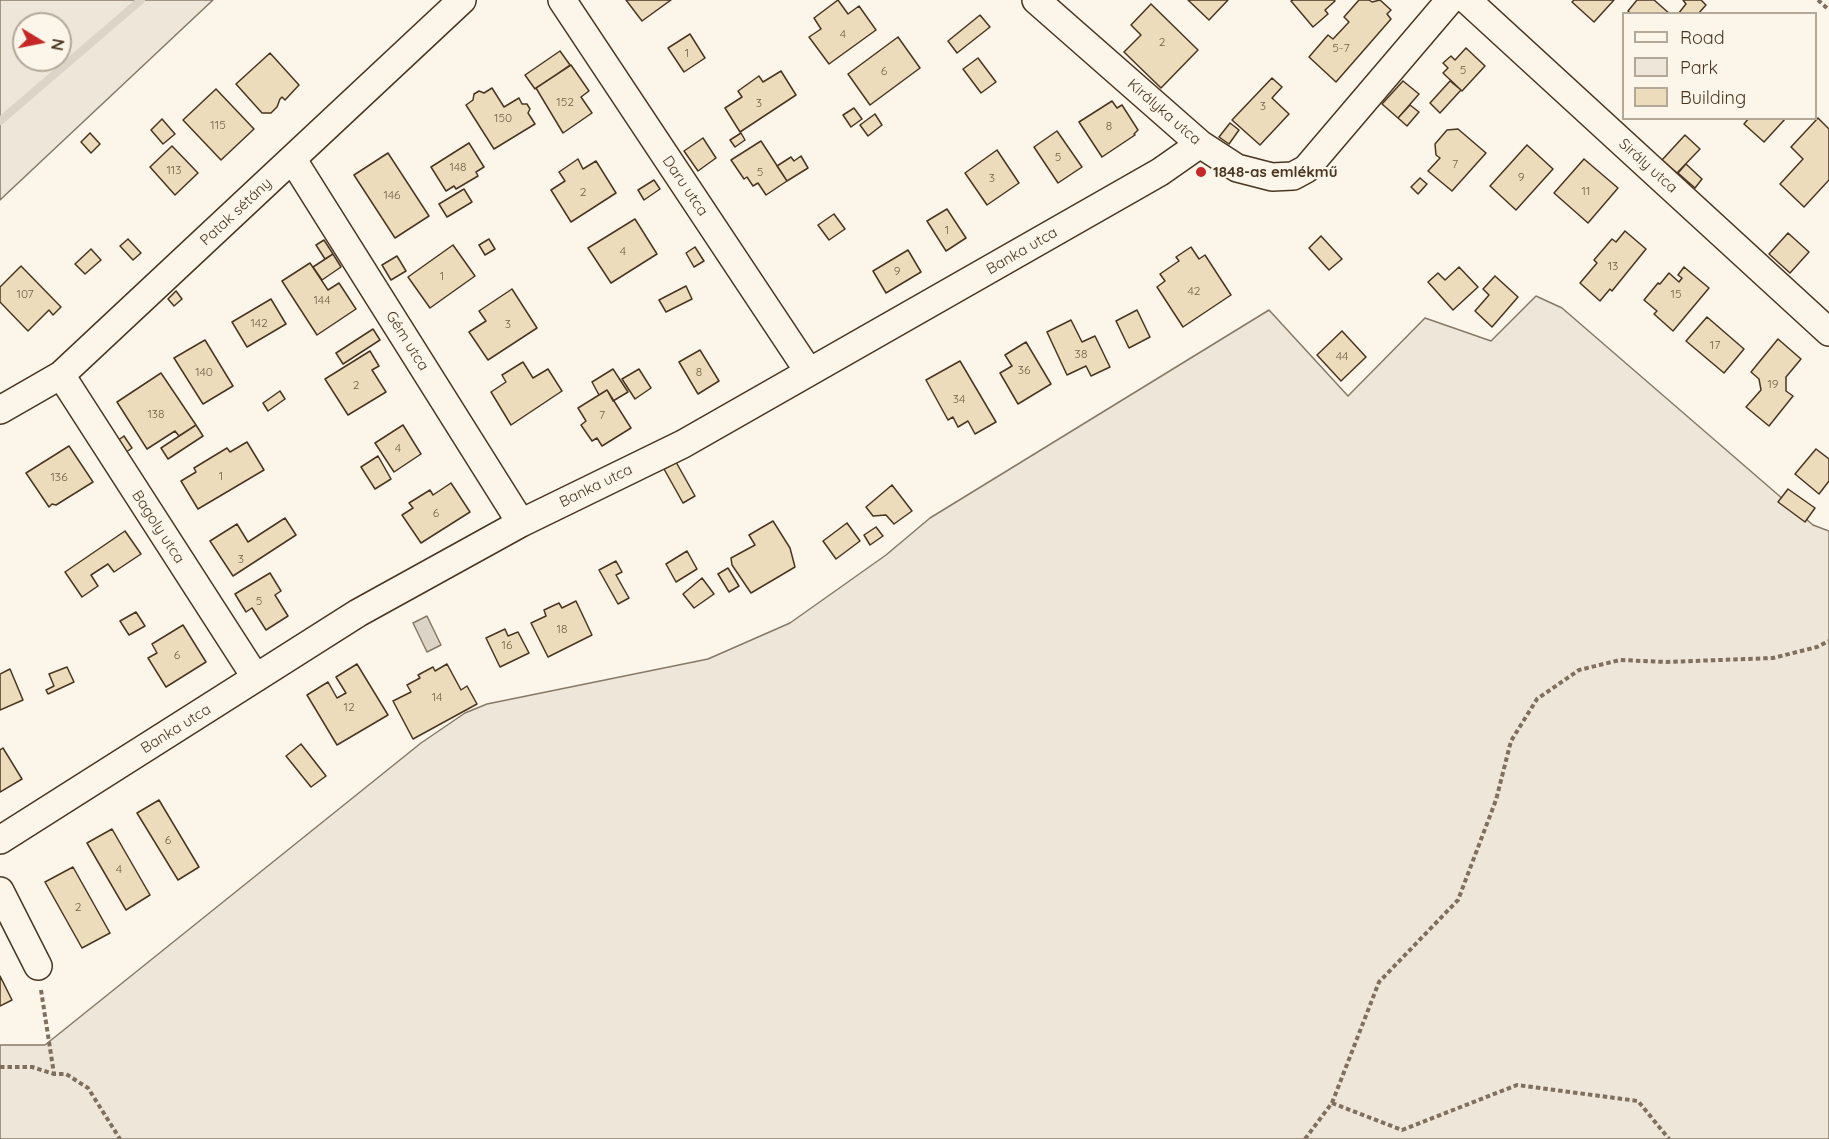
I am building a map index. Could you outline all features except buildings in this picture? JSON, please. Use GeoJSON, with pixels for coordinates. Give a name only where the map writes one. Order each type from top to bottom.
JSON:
{"type":"FeatureCollection","features":[{"type":"Feature","properties":{"kind":"street","name":"Patak sétány"},"geometry":{"type":"LineString","coordinates":[[0,410],[61,375],[462,0]]}},
{"type":"Feature","properties":{"kind":"street","name":"Daru utca"},"geometry":{"type":"LineString","coordinates":[[562,0],[808,372]]}},
{"type":"Feature","properties":{"kind":"street","name":"Királyka utca"},"geometry":{"type":"LineString","coordinates":[[1036,0],[1200,144],[1237,168],[1272,177],[1293,176],[1306,169],[1450,0]]}},
{"type":"Feature","properties":{"kind":"street","name":"Sirály utca"},"geometry":{"type":"LineString","coordinates":[[1467,0],[1829,332]]}},
{"type":"Feature","properties":{"kind":"street","name":"Banka utca"},"geometry":{"type":"LineString","coordinates":[[0,840],[358,614],[521,523],[683,444],[1160,172],[1200,144]]}},
{"type":"Feature","properties":{"kind":"street","name":"Gém utca"},"geometry":{"type":"LineString","coordinates":[[292,160],[521,523]]}},
{"type":"Feature","properties":{"kind":"street","name":"Bagoly utca"},"geometry":{"type":"LineString","coordinates":[[61,375],[256,678]]}},
{"type":"Feature","properties":{"kind":"street"},"geometry":{"type":"LineString","coordinates":[[0,891],[38,966]]}},
{"type":"Feature","properties":{"kind":"path"},"geometry":{"type":"LineString","coordinates":[[1818,0],[1829,10]]}},
{"type":"Feature","properties":{"kind":"path"},"geometry":{"type":"LineString","coordinates":[[1305,1139],[1332,1103],[1379,982],[1458,900],[1496,800],[1511,741],[1537,699],[1579,670],[1620,660],[1666,662],[1773,658],[1817,647],[1829,641]]}},
{"type":"Feature","properties":{"kind":"path"},"geometry":{"type":"LineString","coordinates":[[38,966],[54,1074]]}},
{"type":"Feature","properties":{"kind":"path"},"geometry":{"type":"LineString","coordinates":[[0,1067],[32,1067],[54,1074],[66,1074],[88,1088],[120,1139]]}},
{"type":"Feature","properties":{"kind":"path"},"geometry":{"type":"LineString","coordinates":[[1332,1103],[1402,1130],[1516,1085],[1638,1101],[1669,1139]]}},
{"type":"Feature","properties":{"kind":"green space"},"geometry":{"type":"Polygon","coordinates":[[[0,0],[213,0],[0,200],[0,0]]]}},
{"type":"Feature","properties":{"kind":"green space"},"geometry":{"type":"Polygon","coordinates":[[[1536,296],[1562,308],[1813,525],[1829,531],[1829,1139],[0,1139],[0,1045],[45,1045],[421,743],[465,713],[487,704],[708,659],[790,623],[886,555],[930,518],[1269,310],[1348,396],[1425,318],[1491,341],[1536,296]]]}},
{"type":"Feature","properties":{"kind":"shaded area"},"geometry":{"type":"Polygon","coordinates":[[[427,616],[441,645],[427,652],[413,623],[427,616]]]}},
{"type":"Feature","properties":{"kind":"waterway"},"geometry":{"type":"LineString","coordinates":[[0,121],[141,0]]}},
{"type":"Feature","properties":{"kind":"place","name":"1848-as emlékmű"},"geometry":{"type":"Point","coordinates":[1201,172]}}]}
